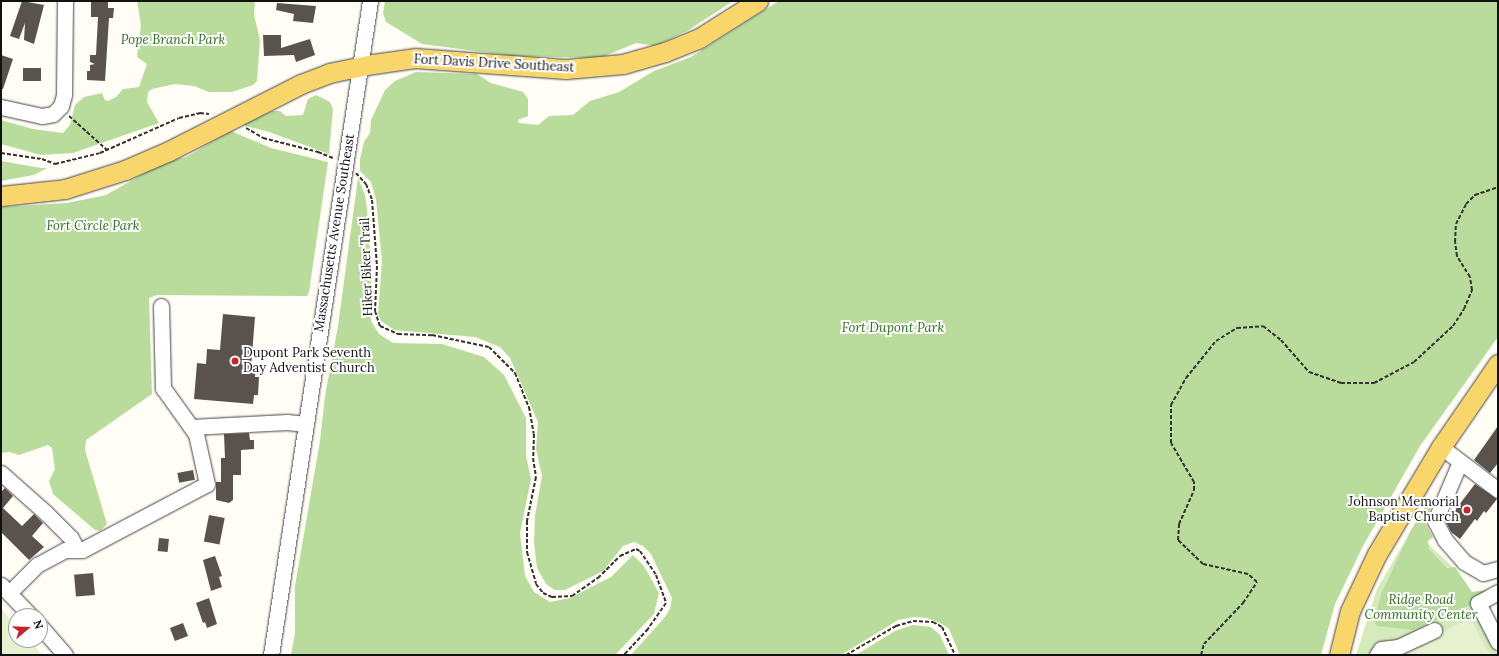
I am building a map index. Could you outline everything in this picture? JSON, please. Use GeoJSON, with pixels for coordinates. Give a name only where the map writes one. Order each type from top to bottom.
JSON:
{"type":"FeatureCollection","features":[{"type":"Feature","properties":{"kind":"main road","name":"Fort Davis Drive Southeast"},"geometry":{"type":"LineString","coordinates":[[1,196],[59,190],[109,176],[169,151],[301,84],[329,73],[360,66],[415,58],[546,68],[616,65],[682,46],[728,22],[758,1]]}},
{"type":"Feature","properties":{"kind":"main road"},"geometry":{"type":"LineString","coordinates":[[1339,655],[1350,611],[1365,579],[1401,512],[1441,447],[1498,364]]}},
{"type":"Feature","properties":{"kind":"street"},"geometry":{"type":"LineString","coordinates":[[1,107],[42,116],[59,110],[64,99],[65,1]]}},
{"type":"Feature","properties":{"kind":"street","name":"Massachusetts Avenue Southeast"},"geometry":{"type":"LineString","coordinates":[[271,655],[370,1]]}},
{"type":"Feature","properties":{"kind":"street"},"geometry":{"type":"LineString","coordinates":[[23,608],[5,589],[37,566],[65,550],[82,550],[207,484],[196,434],[163,388],[161,306]]}},
{"type":"Feature","properties":{"kind":"street"},"geometry":{"type":"LineString","coordinates":[[191,427],[287,422],[306,424]]}},
{"type":"Feature","properties":{"kind":"street"},"geometry":{"type":"LineString","coordinates":[[1441,447],[1498,490]]}},
{"type":"Feature","properties":{"kind":"street"},"geometry":{"type":"LineString","coordinates":[[1460,462],[1435,521],[1445,540],[1464,562],[1483,573],[1498,569]]}},
{"type":"Feature","properties":{"kind":"street"},"geometry":{"type":"LineString","coordinates":[[1,473],[46,513],[71,538],[77,550]]}},
{"type":"Feature","properties":{"kind":"street"},"geometry":{"type":"LineString","coordinates":[[1498,592],[1478,603],[1498,642]]}},
{"type":"Feature","properties":{"kind":"street"},"geometry":{"type":"LineString","coordinates":[[1377,655],[1381,649],[1398,647],[1434,630]]}},
{"type":"Feature","properties":{"kind":"street"},"geometry":{"type":"LineString","coordinates":[[48,635],[65,655]]}},
{"type":"Feature","properties":{"kind":"path"},"geometry":{"type":"LineString","coordinates":[[59,110],[75,120],[108,150]]}},
{"type":"Feature","properties":{"kind":"path"},"geometry":{"type":"LineString","coordinates":[[1,152],[42,159],[55,164],[108,150],[179,118],[200,113],[216,116]]}},
{"type":"Feature","properties":{"kind":"path"},"geometry":{"type":"LineString","coordinates":[[241,126],[263,138],[318,152],[333,158]]}},
{"type":"Feature","properties":{"kind":"path","name":"Hiker Biker Trail"},"geometry":{"type":"LineString","coordinates":[[354,171],[366,184],[372,200],[378,266],[375,311],[380,326],[398,334],[432,335],[489,347],[515,373],[529,407],[534,434],[533,458],[536,477],[527,521],[527,552],[536,584],[543,593],[552,597],[572,596],[598,578],[620,556],[636,549],[640,551],[656,575],[666,603],[648,630],[624,655]]}},
{"type":"Feature","properties":{"kind":"path"},"geometry":{"type":"LineString","coordinates":[[1201,655],[1204,644],[1243,603],[1257,582],[1248,574],[1203,564],[1178,540],[1179,524],[1194,490],[1194,482],[1171,444],[1171,405],[1186,378],[1216,341],[1237,328],[1263,326],[1281,340],[1309,372],[1341,383],[1374,383],[1414,362],[1453,326],[1472,290],[1470,277],[1457,256],[1455,242],[1456,224],[1466,204],[1476,195],[1498,187]]}},
{"type":"Feature","properties":{"kind":"path"},"geometry":{"type":"LineString","coordinates":[[846,655],[896,626],[913,621],[933,622],[942,626],[955,655]]}},
{"type":"Feature","properties":{"kind":"green space","name":"Pope Branch Park"},"geometry":{"type":"Polygon","coordinates":[[[137,1],[255,1],[254,15],[260,40],[257,81],[253,85],[232,92],[209,92],[194,86],[175,84],[152,89],[148,92],[147,102],[159,123],[73,153],[41,155],[1,144],[1,120],[33,129],[63,133],[70,125],[75,105],[84,97],[102,93],[105,100],[108,101],[116,97],[123,89],[139,87],[147,64],[137,57],[141,25],[137,1]]]}},
{"type":"Feature","properties":{"kind":"green space"},"geometry":{"type":"Polygon","coordinates":[[[385,1],[733,1],[687,31],[656,46],[636,43],[600,58],[513,56],[422,44],[386,22],[383,13],[385,1]]]}},
{"type":"Feature","properties":{"kind":"green space","name":"Fort Dupont Park"},"geometry":{"type":"Polygon","coordinates":[[[779,1],[1498,1],[1498,337],[1420,446],[1363,546],[1335,604],[1321,655],[960,655],[949,629],[942,624],[927,618],[914,617],[898,620],[841,655],[631,655],[665,617],[670,609],[672,598],[651,554],[643,546],[634,542],[623,546],[603,571],[565,590],[555,590],[546,584],[537,568],[534,542],[535,516],[542,476],[536,449],[538,422],[510,358],[500,347],[475,337],[394,330],[381,321],[378,314],[382,261],[376,199],[371,182],[360,171],[360,159],[364,142],[370,133],[371,120],[385,90],[395,81],[416,72],[477,74],[491,83],[523,92],[528,99],[528,116],[518,120],[519,123],[538,125],[549,116],[573,115],[590,101],[619,92],[654,71],[691,57],[779,1]]]}},
{"type":"Feature","properties":{"kind":"green space"},"geometry":{"type":"Polygon","coordinates":[[[316,95],[330,102],[333,109],[329,154],[269,132],[242,125],[272,111],[280,111],[286,116],[303,115],[308,99],[316,95]]]}},
{"type":"Feature","properties":{"kind":"green space","name":"Fort Circle Park"},"geometry":{"type":"Polygon","coordinates":[[[231,131],[271,148],[328,162],[309,292],[307,296],[157,295],[149,298],[152,394],[86,440],[85,450],[107,524],[100,531],[95,530],[53,494],[49,481],[55,469],[52,448],[48,445],[19,455],[9,452],[1,453],[1,207],[67,203],[106,195],[164,162],[186,157],[231,131]]]}},
{"type":"Feature","properties":{"kind":"green space"},"geometry":{"type":"Polygon","coordinates":[[[1,161],[47,168],[34,175],[1,181],[1,161]]]}},
{"type":"Feature","properties":{"kind":"green space"},"geometry":{"type":"Polygon","coordinates":[[[358,178],[365,195],[367,209],[371,264],[371,321],[379,334],[393,343],[442,344],[484,357],[504,375],[526,418],[526,456],[531,479],[520,533],[525,576],[534,592],[550,602],[570,598],[611,577],[633,555],[644,566],[659,593],[654,614],[615,655],[291,655],[295,633],[295,586],[320,441],[325,396],[338,326],[358,178]]]}},
{"type":"Feature","properties":{"kind":"green space"},"geometry":{"type":"Polygon","coordinates":[[[1431,497],[1433,501],[1425,523],[1433,537],[1428,541],[1429,549],[1447,568],[1455,567],[1472,592],[1493,589],[1482,600],[1413,630],[1377,626],[1374,621],[1381,594],[1411,530],[1431,497]]]}},
{"type":"Feature","properties":{"kind":"green space","name":"Ridge Road Community Center"},"geometry":{"type":"Polygon","coordinates":[[[1412,529],[1456,570],[1498,655],[1356,655],[1377,589],[1412,529]]]}},
{"type":"Feature","properties":{"kind":"green space"},"geometry":{"type":"Polygon","coordinates":[[[1,609],[8,616],[8,648],[36,648],[42,655],[1,655],[1,609]]]}},
{"type":"Feature","properties":{"kind":"green space"},"geometry":{"type":"Polygon","coordinates":[[[1470,618],[1490,655],[1399,655],[1470,618]]]}},
{"type":"Feature","properties":{"kind":"green space"},"geometry":{"type":"Polygon","coordinates":[[[913,625],[931,627],[940,635],[949,655],[856,655],[895,631],[913,625]]]}},
{"type":"Feature","properties":{"kind":"building"},"geometry":{"type":"Polygon","coordinates":[[[22,1],[44,5],[34,44],[24,40],[25,23],[19,39],[10,36],[22,1]]]}},
{"type":"Feature","properties":{"kind":"building"},"geometry":{"type":"Polygon","coordinates":[[[91,1],[108,1],[108,8],[114,8],[113,18],[109,18],[105,81],[87,80],[87,71],[90,71],[90,65],[95,64],[90,62],[90,55],[96,55],[98,17],[91,17],[91,1]]]}},
{"type":"Feature","properties":{"kind":"building"},"geometry":{"type":"Polygon","coordinates":[[[277,3],[316,6],[313,23],[293,21],[294,14],[276,10],[277,3]]]}},
{"type":"Feature","properties":{"kind":"building"},"geometry":{"type":"Polygon","coordinates":[[[263,35],[281,35],[281,48],[310,39],[315,55],[296,62],[294,55],[264,56],[263,35]]]}},
{"type":"Feature","properties":{"kind":"building"},"geometry":{"type":"Polygon","coordinates":[[[1,55],[13,59],[3,89],[1,89],[1,55]]]}},
{"type":"Feature","properties":{"kind":"building"},"geometry":{"type":"Polygon","coordinates":[[[23,68],[41,68],[41,81],[23,81],[23,68]]]}},
{"type":"Feature","properties":{"kind":"building","name":"Dupont Park Seventh Day Adventist Church"},"geometry":{"type":"Polygon","coordinates":[[[223,314],[255,317],[251,367],[256,368],[255,377],[259,377],[258,395],[254,395],[253,404],[194,399],[197,363],[206,364],[207,349],[220,350],[223,314]]]}},
{"type":"Feature","properties":{"kind":"building"},"geometry":{"type":"Polygon","coordinates":[[[1498,426],[1498,463],[1490,473],[1474,460],[1498,426]]]}},
{"type":"Feature","properties":{"kind":"building"},"geometry":{"type":"Polygon","coordinates":[[[249,433],[250,440],[254,440],[254,449],[241,450],[241,475],[233,475],[233,500],[229,503],[216,500],[216,482],[221,482],[221,458],[225,458],[224,434],[249,433]]]}},
{"type":"Feature","properties":{"kind":"building"},"geometry":{"type":"Polygon","coordinates":[[[193,470],[195,480],[179,483],[177,473],[193,470]]]}},
{"type":"Feature","properties":{"kind":"building","name":"Johnson Memorial Baptist Church"},"geometry":{"type":"Polygon","coordinates":[[[1475,484],[1497,499],[1486,513],[1484,511],[1477,521],[1475,519],[1460,539],[1451,532],[1446,522],[1475,484]]]}},
{"type":"Feature","properties":{"kind":"building"},"geometry":{"type":"Polygon","coordinates":[[[5,488],[13,496],[3,508],[22,526],[34,514],[43,523],[32,536],[44,547],[29,560],[1,532],[1,492],[5,488]]]}},
{"type":"Feature","properties":{"kind":"building"},"geometry":{"type":"Polygon","coordinates":[[[209,515],[225,518],[220,545],[204,542],[209,515]]]}},
{"type":"Feature","properties":{"kind":"building"},"geometry":{"type":"Polygon","coordinates":[[[159,538],[169,539],[168,552],[158,551],[159,538]]]}},
{"type":"Feature","properties":{"kind":"building"},"geometry":{"type":"Polygon","coordinates":[[[215,556],[222,576],[219,577],[222,587],[211,591],[203,560],[215,556]]]}},
{"type":"Feature","properties":{"kind":"building"},"geometry":{"type":"Polygon","coordinates":[[[93,573],[95,595],[76,597],[74,575],[93,573]]]}},
{"type":"Feature","properties":{"kind":"building"},"geometry":{"type":"Polygon","coordinates":[[[209,598],[217,624],[207,628],[205,622],[203,623],[196,603],[209,598]]]}},
{"type":"Feature","properties":{"kind":"building"},"geometry":{"type":"Polygon","coordinates":[[[183,623],[188,636],[175,641],[170,628],[183,623]]]}},
{"type":"Feature","properties":{"kind":"place","name":"Dupont Park Seventh Day Adventist Church"},"geometry":{"type":"Point","coordinates":[235,361]}},
{"type":"Feature","properties":{"kind":"place","name":"Johnson Memorial Baptist Church"},"geometry":{"type":"Point","coordinates":[1467,510]}}]}
